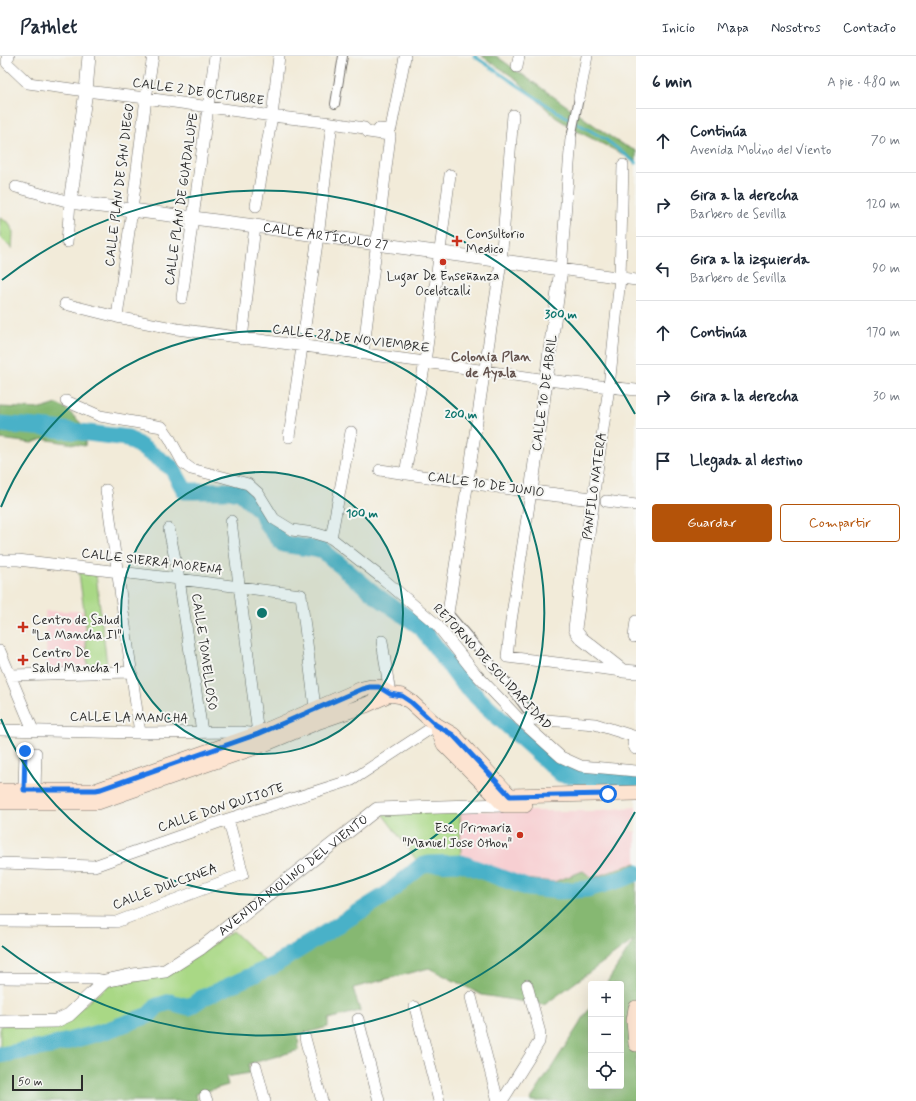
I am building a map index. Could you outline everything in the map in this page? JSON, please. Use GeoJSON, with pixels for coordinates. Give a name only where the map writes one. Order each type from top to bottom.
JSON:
{"type":"FeatureCollection","features":[{"type":"Feature","properties":{"kind":"main road"},"geometry":{"type":"LineString","coordinates":[[0,802],[98,802],[264,744],[362,689],[370,687],[379,687],[390,694],[402,696],[411,702],[436,725],[453,735],[507,801]]}},
{"type":"Feature","properties":{"kind":"main road"},"geometry":{"type":"LineString","coordinates":[[0,791],[96,790],[258,734],[316,716]]}},
{"type":"Feature","properties":{"kind":"main road","name":"AVENIDA MOLINO DEL VIENTO"},"geometry":{"type":"LineString","coordinates":[[507,801],[608,798],[636,793]]}},
{"type":"Feature","properties":{"kind":"main road","name":"AVENIDA MOLINO DEL VIENTO"},"geometry":{"type":"LineString","coordinates":[[608,798],[636,802]]}},
{"type":"Feature","properties":{"kind":"main road"},"geometry":{"type":"LineString","coordinates":[[636,1008],[634,1021],[636,1044]]}},
{"type":"Feature","properties":{"kind":"street","name":"CALLE 2 DE OCTUBRE"},"geometry":{"type":"LineString","coordinates":[[8,56],[7,63],[28,83],[332,123],[364,128],[368,132],[390,131]]}},
{"type":"Feature","properties":{"kind":"street"},"geometry":{"type":"LineString","coordinates":[[67,242],[70,202],[86,91],[89,56]]}},
{"type":"Feature","properties":{"kind":"street","name":"CALLE PLAN DE SAN DIEGO"},"geometry":{"type":"LineString","coordinates":[[117,318],[146,98],[153,56]]}},
{"type":"Feature","properties":{"kind":"street","name":"CALLE PLAN DE GUADALUPE"},"geometry":{"type":"LineString","coordinates":[[182,298],[215,56]]}},
{"type":"Feature","properties":{"kind":"street"},"geometry":{"type":"LineString","coordinates":[[256,206],[272,116],[279,56]]}},
{"type":"Feature","properties":{"kind":"street"},"geometry":{"type":"LineString","coordinates":[[335,104],[343,56]]}},
{"type":"Feature","properties":{"kind":"street","name":"CALLE 10 DE ABRIL"},"geometry":{"type":"LineString","coordinates":[[587,56],[571,138],[561,269],[547,380],[507,657],[630,672]]}},
{"type":"Feature","properties":{"kind":"street"},"geometry":{"type":"LineString","coordinates":[[362,354],[390,131],[406,57]]}},
{"type":"Feature","properties":{"kind":"street"},"geometry":{"type":"LineString","coordinates":[[513,115],[501,262],[448,613],[509,685],[534,719]]}},
{"type":"Feature","properties":{"kind":"street"},"geometry":{"type":"LineString","coordinates":[[289,438],[318,236],[332,123]]}},
{"type":"Feature","properties":{"kind":"street","name":"PANFILO NATERA"},"geometry":{"type":"LineString","coordinates":[[623,165],[620,278],[600,500],[575,628],[581,638],[630,672]]}},
{"type":"Feature","properties":{"kind":"street"},"geometry":{"type":"LineString","coordinates":[[406,474],[425,362],[450,175]]}},
{"type":"Feature","properties":{"kind":"street","name":"CALLE ARTÍCULO 27"},"geometry":{"type":"LineString","coordinates":[[16,187],[70,202],[255,226],[636,280]]}},
{"type":"Feature","properties":{"kind":"street"},"geometry":{"type":"LineString","coordinates":[[230,223],[236,218],[255,220],[273,224],[281,230]]}},
{"type":"Feature","properties":{"kind":"street"},"geometry":{"type":"LineString","coordinates":[[242,339],[255,226]]}},
{"type":"Feature","properties":{"kind":"street","name":"CALLE 28 DE NOVIEMBRE"},"geometry":{"type":"LineString","coordinates":[[65,304],[117,318],[242,339],[425,362],[547,380],[636,390]]}},
{"type":"Feature","properties":{"kind":"street","name":"RETORNO DE SOLIDARIDAD"},"geometry":{"type":"LineString","coordinates":[[66,401],[100,416],[162,427],[183,464],[191,470],[248,484],[258,493],[274,519],[292,530],[314,533],[331,538],[382,578],[437,625],[475,673],[520,720],[561,757],[581,766],[636,771]]}},
{"type":"Feature","properties":{"kind":"street"},"geometry":{"type":"LineString","coordinates":[[331,538],[351,432]]}},
{"type":"Feature","properties":{"kind":"street","name":"CALLE 10 DE JUNIO"},"geometry":{"type":"LineString","coordinates":[[380,470],[531,492],[636,505]]}},
{"type":"Feature","properties":{"kind":"street"},"geometry":{"type":"LineString","coordinates":[[106,490],[140,733]]}},
{"type":"Feature","properties":{"kind":"street"},"geometry":{"type":"LineString","coordinates":[[231,521],[258,734]]}},
{"type":"Feature","properties":{"kind":"street","name":"CALLE TOMELLOSO"},"geometry":{"type":"LineString","coordinates":[[169,529],[179,579],[202,732]]}},
{"type":"Feature","properties":{"kind":"street","name":"CALLE SIERRA MORENA"},"geometry":{"type":"LineString","coordinates":[[0,560],[18,560],[239,586],[301,595],[316,716]]}},
{"type":"Feature","properties":{"kind":"street"},"geometry":{"type":"LineString","coordinates":[[634,637],[636,622]]}},
{"type":"Feature","properties":{"kind":"street"},"geometry":{"type":"LineString","coordinates":[[382,641],[390,694]]}},
{"type":"Feature","properties":{"kind":"street"},"geometry":{"type":"LineString","coordinates":[[0,651],[33,730]]}},
{"type":"Feature","properties":{"kind":"street"},"geometry":{"type":"LineString","coordinates":[[10,675],[131,672]]}},
{"type":"Feature","properties":{"kind":"street"},"geometry":{"type":"LineString","coordinates":[[520,720],[534,719],[595,724],[636,737],[634,744],[636,748]]}},
{"type":"Feature","properties":{"kind":"street","name":"CALLE DON QUIJOTE"},"geometry":{"type":"LineString","coordinates":[[0,863],[94,866],[228,819],[352,780],[436,725]]}},
{"type":"Feature","properties":{"kind":"street","name":"CALLE LA MANCHA"},"geometry":{"type":"LineString","coordinates":[[0,730],[140,733],[241,732],[258,734]]}},
{"type":"Feature","properties":{"kind":"street"},"geometry":{"type":"LineString","coordinates":[[25,751],[29,790]]}},
{"type":"Feature","properties":{"kind":"street"},"geometry":{"type":"LineString","coordinates":[[29,790],[36,753]]}},
{"type":"Feature","properties":{"kind":"street","name":"AVENIDA MOLINO DEL VIENTO"},"geometry":{"type":"LineString","coordinates":[[105,981],[133,975],[165,972],[224,930],[377,809],[507,801]]}},
{"type":"Feature","properties":{"kind":"street","name":"CALLE DULCINEA"},"geometry":{"type":"LineString","coordinates":[[0,921],[116,922],[243,874],[228,819]]}},
{"type":"Feature","properties":{"kind":"street"},"geometry":{"type":"LineString","coordinates":[[0,978],[95,979],[105,981]]}},
{"type":"Feature","properties":{"kind":"street"},"geometry":{"type":"LineString","coordinates":[[0,1022],[56,1021],[69,1015],[105,981]]}},
{"type":"Feature","properties":{"kind":"street"},"geometry":{"type":"LineString","coordinates":[[502,1101],[539,1042],[540,1033],[527,985]]}},
{"type":"Feature","properties":{"kind":"street"},"geometry":{"type":"LineString","coordinates":[[471,997],[498,1101]]}},
{"type":"Feature","properties":{"kind":"street"},"geometry":{"type":"LineString","coordinates":[[416,1007],[439,1101]]}},
{"type":"Feature","properties":{"kind":"street"},"geometry":{"type":"LineString","coordinates":[[358,1019],[379,1101]]}},
{"type":"Feature","properties":{"kind":"street"},"geometry":{"type":"LineString","coordinates":[[305,1038],[322,1101]]}},
{"type":"Feature","properties":{"kind":"street"},"geometry":{"type":"LineString","coordinates":[[256,1067],[265,1101]]}},
{"type":"Feature","properties":{"kind":"shaded area"},"geometry":{"type":"Polygon","coordinates":[[[45,611],[84,611],[88,673],[47,673],[45,611]]]}},
{"type":"Feature","properties":{"kind":"shaded area","name":"Esc. Primaria \"Manuel Jose Othon\""},"geometry":{"type":"Polygon","coordinates":[[[636,807],[636,814],[631,831],[636,832],[636,863],[592,878],[583,871],[554,882],[514,878],[461,863],[460,811],[591,811],[636,807]]]}},
{"type":"Feature","properties":{"kind":"green space"},"geometry":{"type":"Polygon","coordinates":[[[482,56],[496,56],[618,142],[636,151],[636,161],[579,132],[555,117],[516,79],[482,56]]]}},
{"type":"Feature","properties":{"kind":"green space"},"geometry":{"type":"Polygon","coordinates":[[[0,218],[9,223],[13,232],[12,249],[0,237],[0,218]]]}},
{"type":"Feature","properties":{"kind":"green space"},"geometry":{"type":"Polygon","coordinates":[[[57,404],[66,409],[86,428],[85,446],[43,439],[32,443],[0,439],[0,407],[41,409],[57,404]]]}},
{"type":"Feature","properties":{"kind":"green space"},"geometry":{"type":"Polygon","coordinates":[[[79,573],[96,575],[108,673],[88,673],[84,611],[79,573]]]}},
{"type":"Feature","properties":{"kind":"green space"},"geometry":{"type":"Polygon","coordinates":[[[460,811],[461,863],[429,864],[421,866],[381,812],[460,811]]]}},
{"type":"Feature","properties":{"kind":"green space"},"geometry":{"type":"Polygon","coordinates":[[[461,863],[514,878],[554,882],[583,871],[592,878],[636,863],[636,1101],[530,1101],[588,1011],[588,1089],[624,1089],[624,981],[608,981],[634,940],[544,1005],[482,995],[429,968],[353,988],[360,1011],[328,1019],[328,1027],[298,1035],[299,1050],[249,1064],[249,1073],[226,1077],[228,1085],[196,1094],[197,1101],[0,1101],[0,1055],[51,1046],[149,1016],[158,1006],[163,1004],[172,1003],[189,1007],[202,998],[271,967],[384,896],[421,866],[429,864],[461,863]]]}},
{"type":"Feature","properties":{"kind":"green space"},"geometry":{"type":"Polygon","coordinates":[[[233,931],[271,967],[202,998],[189,1007],[170,1002],[157,1006],[149,1015],[105,1031],[51,1046],[0,1055],[0,1025],[62,1023],[109,985],[170,974],[233,931]]]}},
{"type":"Feature","properties":{"kind":"waterway"},"geometry":{"type":"LineString","coordinates":[[474,56],[556,111],[605,139],[636,163]]}},
{"type":"Feature","properties":{"kind":"waterway"},"geometry":{"type":"LineString","coordinates":[[0,424],[48,428],[128,438],[172,468],[185,491],[239,491],[262,512],[266,523],[283,544],[322,550],[378,597],[421,627],[460,680],[486,706],[561,774],[597,779],[636,779]]}},
{"type":"Feature","properties":{"kind":"waterway"},"geometry":{"type":"LineString","coordinates":[[0,1055],[51,1046],[105,1031],[149,1015],[157,1006],[170,1002],[189,1007],[202,998],[271,967],[386,895],[421,866],[429,864],[461,863],[528,888],[559,891],[587,889],[625,878],[636,873]]}},
{"type":"Feature","properties":{"kind":"place","name":"Consultorio Medico"},"geometry":{"type":"Point","coordinates":[457,241]}},
{"type":"Feature","properties":{"kind":"place","name":"Lugar De Enseñanza Ocelotcalli"},"geometry":{"type":"Point","coordinates":[443,262]}},
{"type":"Feature","properties":{"kind":"place","name":"Centro de Salud \"La Mancha II\""},"geometry":{"type":"Point","coordinates":[23,627]}},
{"type":"Feature","properties":{"kind":"place","name":"Centro De Salud Mancha 1"},"geometry":{"type":"Point","coordinates":[23,660]}},
{"type":"Feature","properties":{"kind":"place","name":"Esc. Primaria \"Manuel Jose Othon\""},"geometry":{"type":"Point","coordinates":[520,835]}},
{"type":"Feature","properties":{"kind":"district","name":"Colonia Plan de Ayala"},"geometry":{"type":"Point","coordinates":[491,366]}},
{"type":"Feature","properties":{"kind":"route"},"geometry":{"type":"LineString","coordinates":[[25,751],[24,790],[96,790],[258,734],[362,689],[379,687],[390,694],[402,696],[411,702],[436,725],[453,735],[510,796],[608,794]]}}]}
